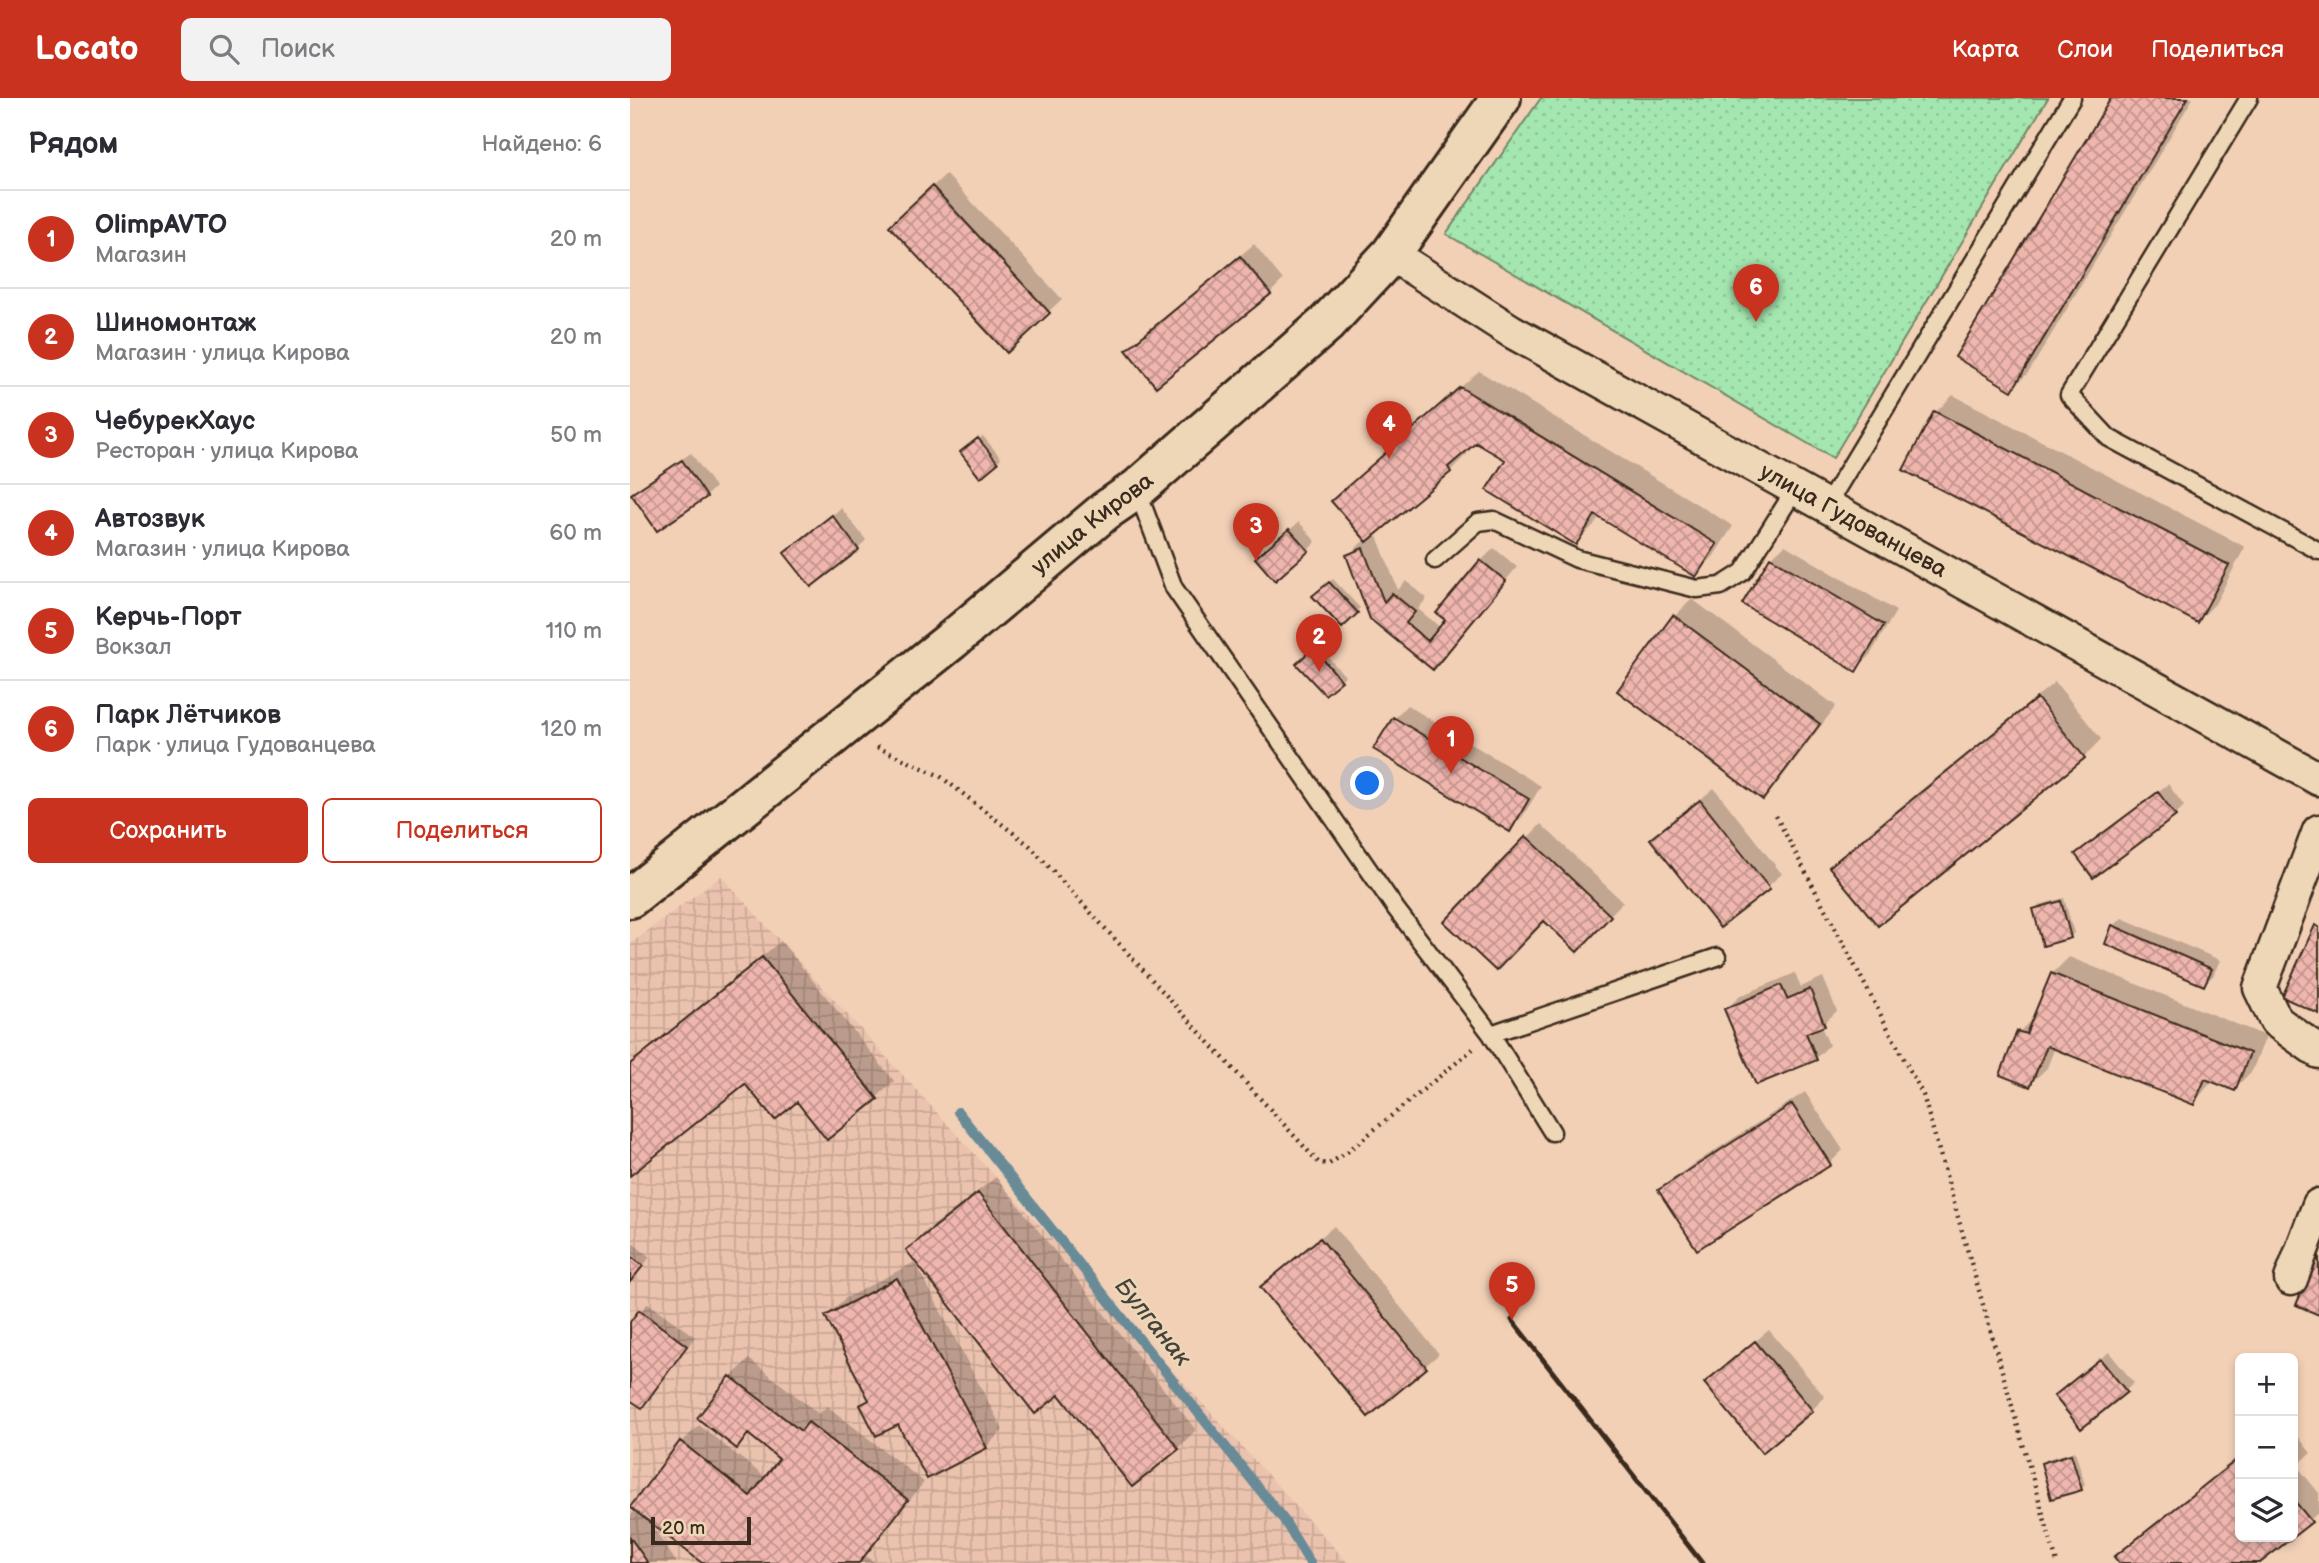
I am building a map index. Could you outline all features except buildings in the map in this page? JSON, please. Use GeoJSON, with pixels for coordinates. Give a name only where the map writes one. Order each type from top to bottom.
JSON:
{"type":"FeatureCollection","features":[{"type":"Feature","properties":{"kind":"main road","name":"улица Кирова"},"geometry":{"type":"LineString","coordinates":[[630,898],[952,640],[1105,511],[1137,489],[1326,324],[1391,254],[1501,98]]}},
{"type":"Feature","properties":{"kind":"street","name":"улица Гудованцева"},"geometry":{"type":"LineString","coordinates":[[1391,254],[1511,331],[2319,779]]}},
{"type":"Feature","properties":{"kind":"street"},"geometry":{"type":"LineString","coordinates":[[2319,831],[2260,988],[2276,1021],[2319,1052]]}},
{"type":"Feature","properties":{"kind":"street"},"geometry":{"type":"LineString","coordinates":[[2291,1279],[2319,1205]]}},
{"type":"Feature","properties":{"kind":"lane"},"geometry":{"type":"LineString","coordinates":[[1827,505],[2072,98]]}},
{"type":"Feature","properties":{"kind":"lane"},"geometry":{"type":"LineString","coordinates":[[2249,98],[2069,395],[2109,438],[2311,540],[2319,551]]}},
{"type":"Feature","properties":{"kind":"lane"},"geometry":{"type":"LineString","coordinates":[[1434,560],[1478,522],[1494,520],[1577,559],[1697,589],[1721,586],[1743,572],[1796,488]]}},
{"type":"Feature","properties":{"kind":"lane"},"geometry":{"type":"LineString","coordinates":[[1137,489],[1174,588],[1396,909],[1491,1034],[1552,1132]]}},
{"type":"Feature","properties":{"kind":"lane"},"geometry":{"type":"LineString","coordinates":[[1491,1034],[1717,957]]}},
{"type":"Feature","properties":{"kind":"path"},"geometry":{"type":"LineString","coordinates":[[869,743],[940,776],[1030,846],[1319,1163],[1329,1164],[1347,1152],[1491,1034]]}},
{"type":"Feature","properties":{"kind":"path"},"geometry":{"type":"LineString","coordinates":[[1776,816],[1923,1096],[2057,1563]]}},
{"type":"Feature","properties":{"kind":"shaded area"},"geometry":{"type":"Polygon","coordinates":[[[721,876],[1348,1563],[630,1563],[630,944],[721,876]]]}},
{"type":"Feature","properties":{"kind":"green space"},"geometry":{"type":"Polygon","coordinates":[[[1541,98],[2048,98],[1833,458],[1446,234],[1541,98]]]}},
{"type":"Feature","properties":{"kind":"waterway","name":"Булганак"},"geometry":{"type":"LineString","coordinates":[[958,1112],[1284,1520],[1310,1563]]}},
{"type":"Feature","properties":{"kind":"railway"},"geometry":{"type":"LineString","coordinates":[[1512,1320],[1702,1563]]}},
{"type":"Feature","properties":{"kind":"place","name":"Парк Лётчиков"},"geometry":{"type":"Point","coordinates":[1756,322]}},
{"type":"Feature","properties":{"kind":"place","name":"Автозвук"},"geometry":{"type":"Point","coordinates":[1389,459]}},
{"type":"Feature","properties":{"kind":"place","name":"ЧебурекХаус"},"geometry":{"type":"Point","coordinates":[1256,561]}},
{"type":"Feature","properties":{"kind":"place","name":"Шиномонтаж"},"geometry":{"type":"Point","coordinates":[1319,672]}},
{"type":"Feature","properties":{"kind":"place","name":"OlimpAVTO"},"geometry":{"type":"Point","coordinates":[1451,774]}},
{"type":"Feature","properties":{"kind":"place","name":"Керчь-Порт"},"geometry":{"type":"Point","coordinates":[1512,1320]}}]}
